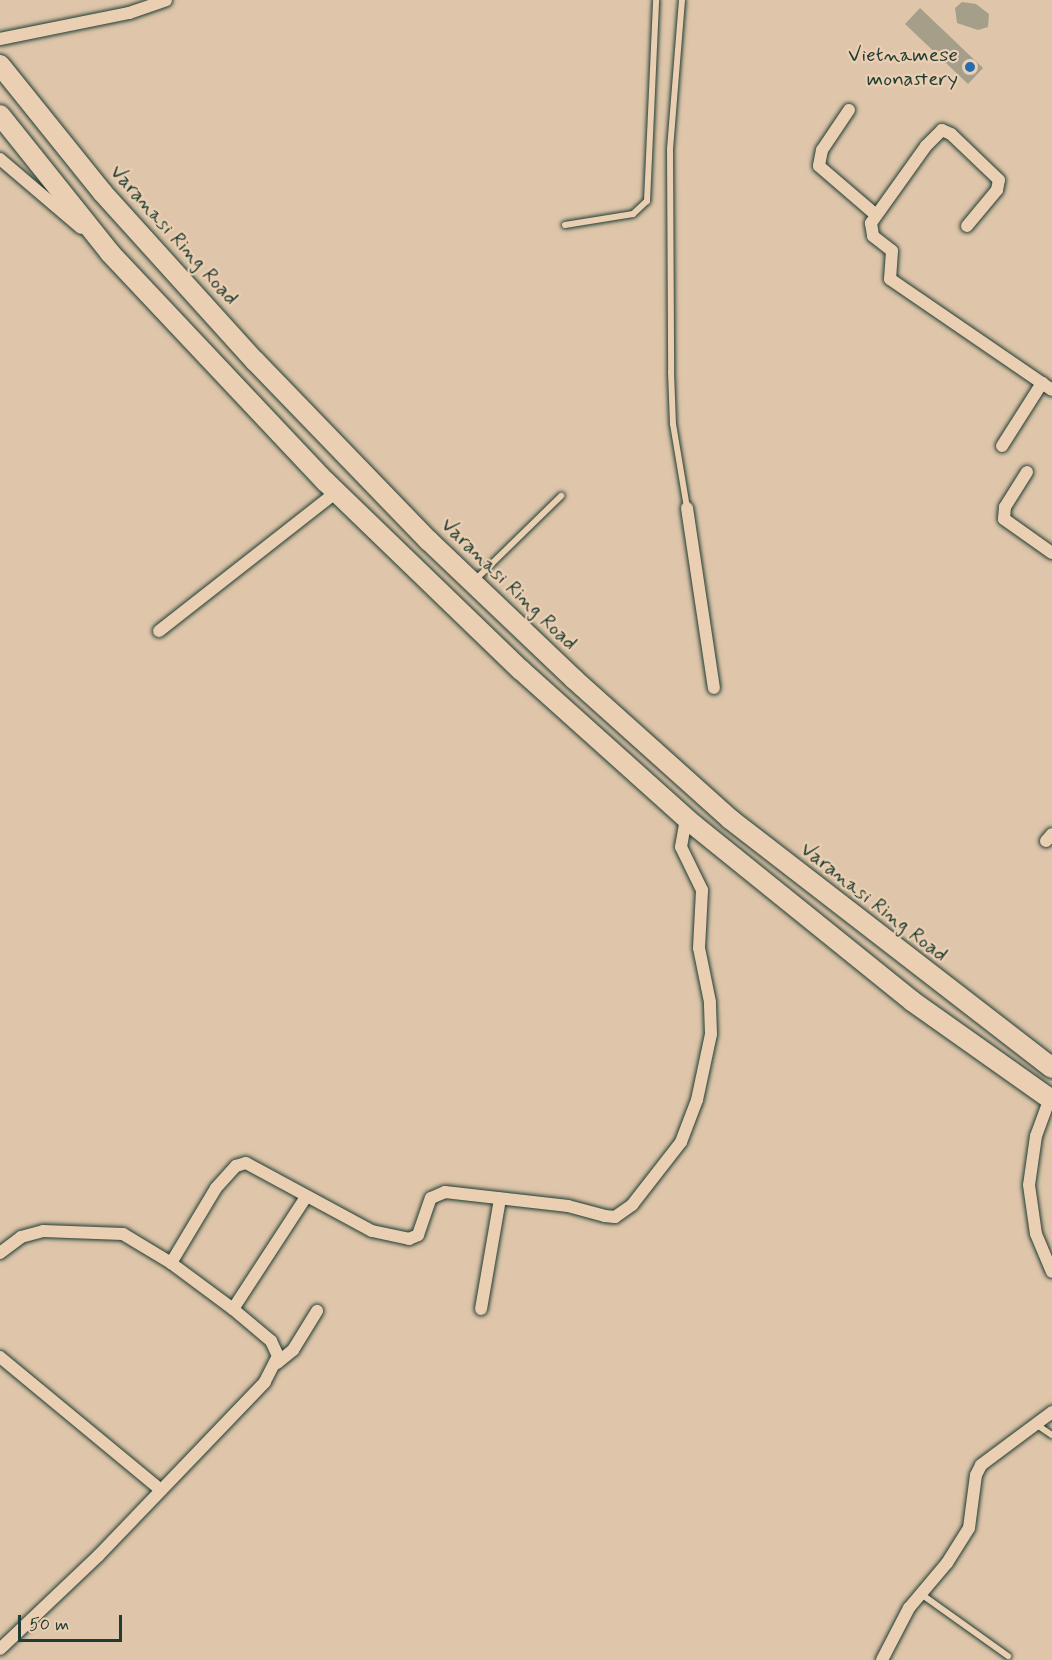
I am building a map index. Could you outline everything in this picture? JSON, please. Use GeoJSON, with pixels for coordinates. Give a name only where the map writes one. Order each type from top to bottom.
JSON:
{"type":"FeatureCollection","features":[{"type":"Feature","properties":{"kind":"highway","name":"Varanasi Ring Road"},"geometry":{"type":"LineString","coordinates":[[0,65],[103,193],[255,362],[472,582],[730,819],[1051,1066]]}},
{"type":"Feature","properties":{"kind":"highway"},"geometry":{"type":"LineString","coordinates":[[0,115],[110,253],[336,492],[520,670],[686,818],[912,1002],[1051,1099]]}},
{"type":"Feature","properties":{"kind":"street"},"geometry":{"type":"LineString","coordinates":[[0,39],[129,13],[166,0]]}},
{"type":"Feature","properties":{"kind":"street"},"geometry":{"type":"LineString","coordinates":[[849,110],[822,150],[819,166],[876,215]]}},
{"type":"Feature","properties":{"kind":"street"},"geometry":{"type":"LineString","coordinates":[[967,226],[997,190],[999,180],[946,131],[938,132],[876,215],[870,232],[892,251],[888,275],[893,283],[1047,387],[1002,446]]}},
{"type":"Feature","properties":{"kind":"street"},"geometry":{"type":"LineString","coordinates":[[0,159],[110,253]]}},
{"type":"Feature","properties":{"kind":"street"},"geometry":{"type":"LineString","coordinates":[[1027,472],[1005,507],[1004,519],[1052,553]]}},
{"type":"Feature","properties":{"kind":"street"},"geometry":{"type":"LineString","coordinates":[[159,631],[336,492]]}},
{"type":"Feature","properties":{"kind":"street"},"geometry":{"type":"LineString","coordinates":[[687,508],[714,688]]}},
{"type":"Feature","properties":{"kind":"street"},"geometry":{"type":"LineString","coordinates":[[171,1263],[216,1188],[236,1166],[258,1167],[306,1197],[372,1231],[409,1239],[418,1235],[428,1204],[437,1193],[568,1206],[615,1217],[646,1190],[681,1142],[697,1100],[711,1019],[699,948],[702,890],[681,847],[686,818]]}},
{"type":"Feature","properties":{"kind":"street"},"geometry":{"type":"LineString","coordinates":[[1051,1099],[1036,1136],[1029,1185],[1035,1233],[1052,1272]]}},
{"type":"Feature","properties":{"kind":"street"},"geometry":{"type":"LineString","coordinates":[[233,1309],[306,1197]]}},
{"type":"Feature","properties":{"kind":"street"},"geometry":{"type":"LineString","coordinates":[[481,1309],[500,1199]]}},
{"type":"Feature","properties":{"kind":"street"},"geometry":{"type":"LineString","coordinates":[[0,1253],[21,1237],[43,1231],[101,1231],[123,1234],[171,1263],[233,1309],[271,1341],[277,1363]]}},
{"type":"Feature","properties":{"kind":"street"},"geometry":{"type":"LineString","coordinates":[[0,1649],[161,1490],[265,1382],[277,1363],[293,1350],[317,1311]]}},
{"type":"Feature","properties":{"kind":"street"},"geometry":{"type":"LineString","coordinates":[[0,1357],[161,1490]]}},
{"type":"Feature","properties":{"kind":"street"},"geometry":{"type":"LineString","coordinates":[[882,1660],[909,1608],[969,1528],[976,1475],[981,1465],[998,1449],[1037,1425],[1052,1412]]}},
{"type":"Feature","properties":{"kind":"lane"},"geometry":{"type":"LineString","coordinates":[[565,225],[633,214],[647,201],[656,0]]}},
{"type":"Feature","properties":{"kind":"lane"},"geometry":{"type":"LineString","coordinates":[[682,0],[670,148],[671,372],[673,424],[687,508]]}},
{"type":"Feature","properties":{"kind":"lane"},"geometry":{"type":"LineString","coordinates":[[472,582],[561,496]]}},
{"type":"Feature","properties":{"kind":"lane"},"geometry":{"type":"LineString","coordinates":[[1037,1425],[1052,1435]]}},
{"type":"Feature","properties":{"kind":"lane"},"geometry":{"type":"LineString","coordinates":[[921,1594],[1008,1656]]}},
{"type":"Feature","properties":{"kind":"building"},"geometry":{"type":"Polygon","coordinates":[[[962,2],[976,4],[989,14],[988,27],[978,30],[957,23],[955,8],[962,2]]]}},
{"type":"Feature","properties":{"kind":"building"},"geometry":{"type":"Polygon","coordinates":[[[920,8],[983,68],[968,84],[905,24],[920,8]]]}},
{"type":"Feature","properties":{"kind":"place","name":"Vietnamese monastery"},"geometry":{"type":"Point","coordinates":[970,67]}}]}
